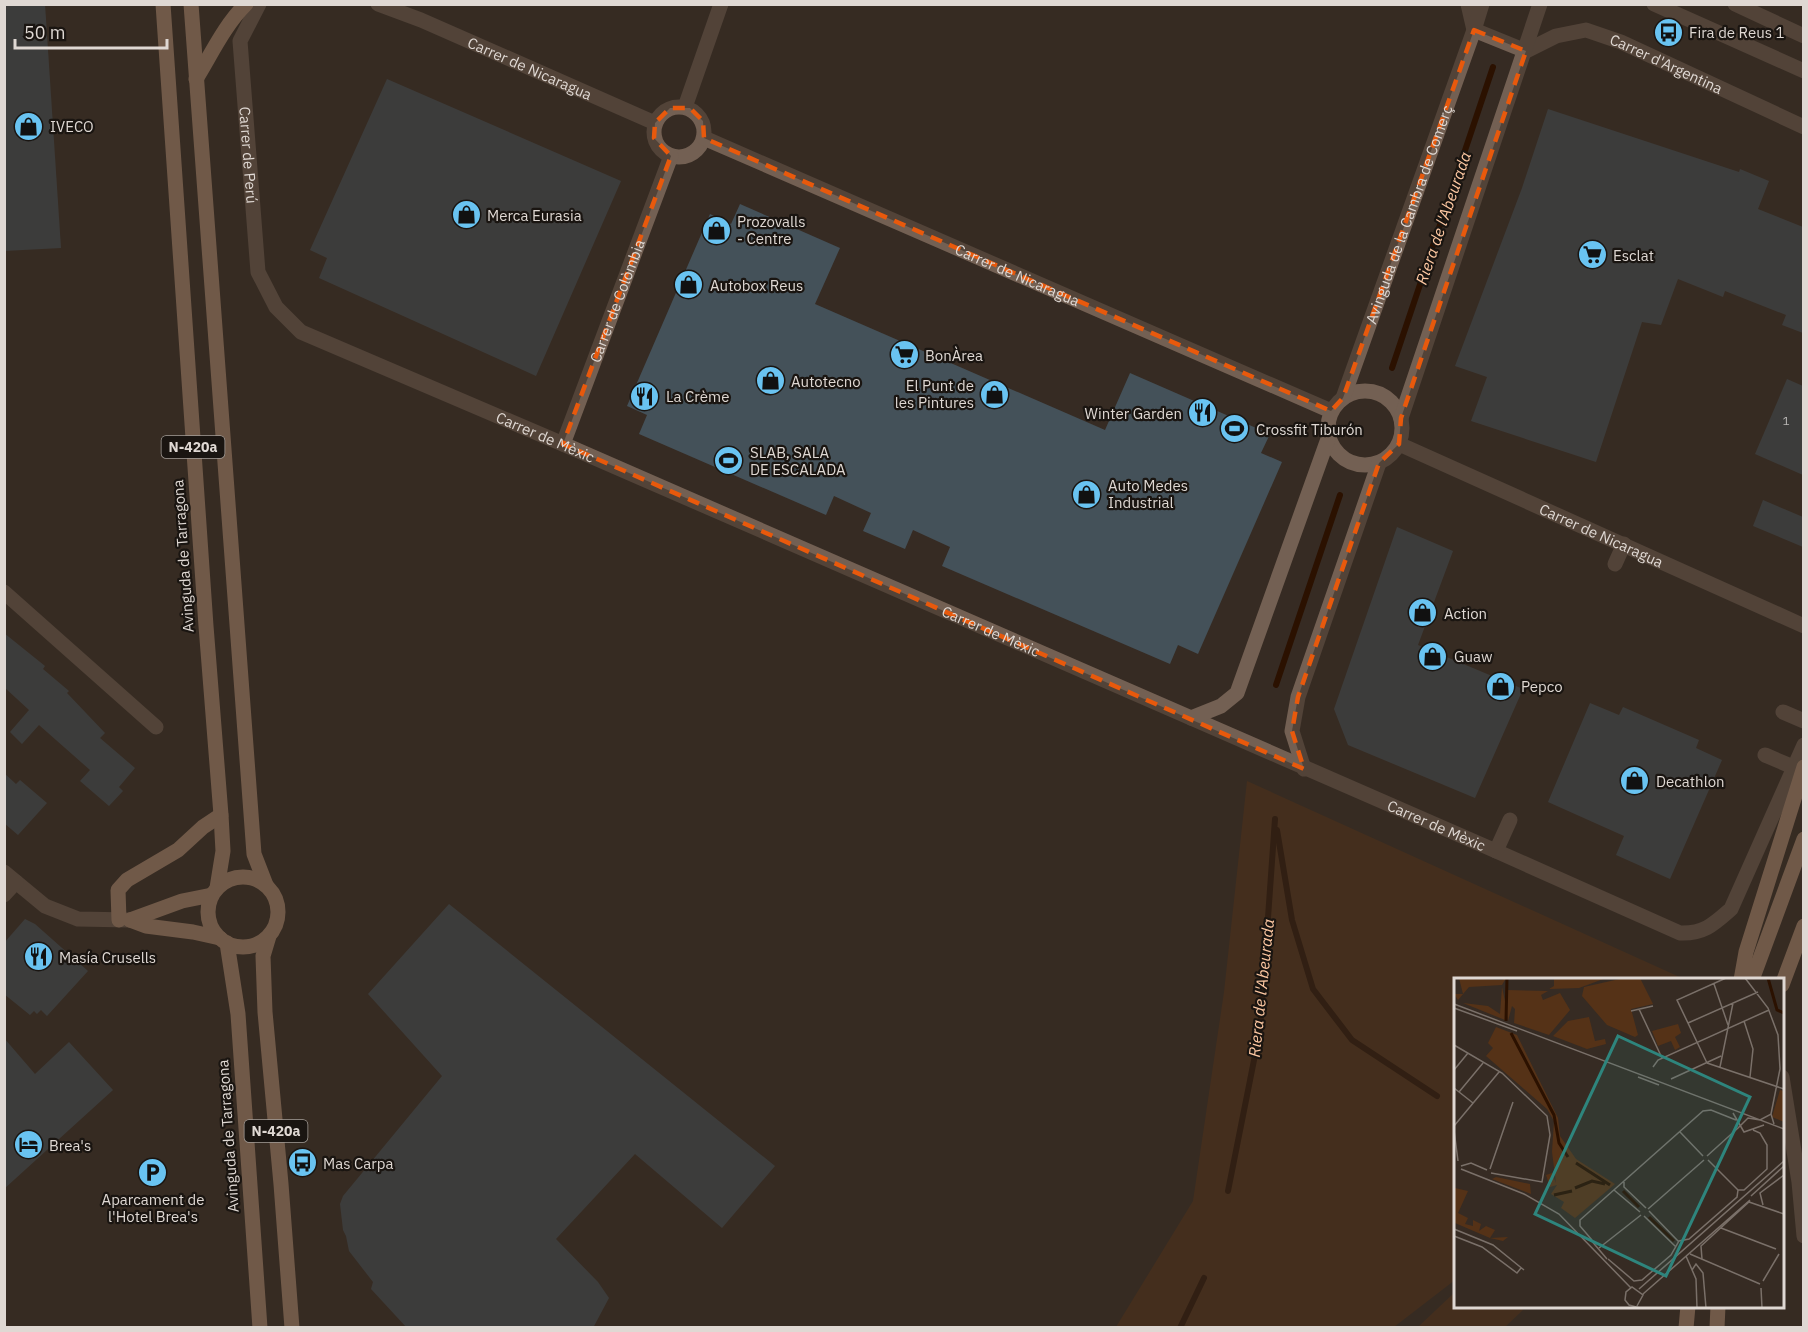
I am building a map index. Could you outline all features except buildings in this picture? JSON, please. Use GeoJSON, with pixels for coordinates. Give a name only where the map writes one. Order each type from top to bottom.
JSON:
{"type":"FeatureCollection","features":[{"type":"Feature","properties":{"kind":"main road","name":"Avinguda de Tarragona"},"geometry":{"type":"LineString","coordinates":[[163,4],[223,850],[214,892]]}},
{"type":"Feature","properties":{"kind":"main road","name":"N-420a"},"geometry":{"type":"LineString","coordinates":[[191,4],[254,854],[266,885],[276,899],[278,910],[277,921],[269,936],[263,957],[265,1012],[292,1328]]}},
{"type":"Feature","properties":{"kind":"main road"},"geometry":{"type":"LineString","coordinates":[[196,79],[224,30],[246,4]]}},
{"type":"Feature","properties":{"kind":"main road"},"geometry":{"type":"LineString","coordinates":[[1741,978],[1746,952],[1798,768]]}},
{"type":"Feature","properties":{"kind":"main road"},"geometry":{"type":"LineString","coordinates":[[125,920],[118,890],[127,880],[178,850],[203,827],[221,816]]}},
{"type":"Feature","properties":{"kind":"main road"},"geometry":{"type":"LineString","coordinates":[[1753,978],[1803,839]]}},
{"type":"Feature","properties":{"kind":"main road"},"geometry":{"type":"LineString","coordinates":[[125,920],[214,892],[232,878],[244,876],[266,885]]}},
{"type":"Feature","properties":{"kind":"main road","name":"N-420a"},"geometry":{"type":"LineString","coordinates":[[214,892],[208,918],[210,926],[223,941]]}},
{"type":"Feature","properties":{"kind":"main road"},"geometry":{"type":"LineString","coordinates":[[125,920],[146,926],[193,932],[238,947],[249,947],[269,936]]}},
{"type":"Feature","properties":{"kind":"main road"},"geometry":{"type":"LineString","coordinates":[[1784,980],[1802,933]]}},
{"type":"Feature","properties":{"kind":"main road","name":"Avinguda de Tarragona"},"geometry":{"type":"LineString","coordinates":[[223,941],[238,1014],[260,1328]]}},
{"type":"Feature","properties":{"kind":"main road"},"geometry":{"type":"LineString","coordinates":[[1686,1328],[1688,1308]]}},
{"type":"Feature","properties":{"kind":"main road"},"geometry":{"type":"LineString","coordinates":[[1717,1328],[1718,1308]]}},
{"type":"Feature","properties":{"kind":"street","name":"Carrer de Perú"},"geometry":{"type":"LineString","coordinates":[[259,4],[240,41],[258,272],[276,307]]}},
{"type":"Feature","properties":{"kind":"street","name":"Carrer de Nicaragua"},"geometry":{"type":"LineString","coordinates":[[378,4],[402,9],[655,123]]}},
{"type":"Feature","properties":{"kind":"street"},"geometry":{"type":"LineString","coordinates":[[685,107],[721,4]]}},
{"type":"Feature","properties":{"kind":"street"},"geometry":{"type":"LineString","coordinates":[[1468,4],[1474,30],[1526,51]]}},
{"type":"Feature","properties":{"kind":"street","name":"Avinguda de la Cambra de Comerç"},"geometry":{"type":"LineString","coordinates":[[1343,398],[1482,4]]}},
{"type":"Feature","properties":{"kind":"street"},"geometry":{"type":"LineString","coordinates":[[1401,418],[1540,4]]}},
{"type":"Feature","properties":{"kind":"street"},"geometry":{"type":"LineString","coordinates":[[1654,4],[1803,71]]}},
{"type":"Feature","properties":{"kind":"street"},"geometry":{"type":"LineString","coordinates":[[1735,4],[1803,36]]}},
{"type":"Feature","properties":{"kind":"street","name":"Carrer d'Argentina"},"geometry":{"type":"LineString","coordinates":[[1526,51],[1556,36],[1586,30],[1621,42],[1803,127]]}},
{"type":"Feature","properties":{"kind":"street"},"geometry":{"type":"LineString","coordinates":[[685,107],[698,114],[705,129],[704,138],[698,150],[680,158],[663,152],[658,146],[654,138],[655,123],[662,113],[670,108],[685,107]]}},
{"type":"Feature","properties":{"kind":"street","name":"Carrer de Nicaragua"},"geometry":{"type":"LineString","coordinates":[[704,138],[1331,411]]}},
{"type":"Feature","properties":{"kind":"street","name":"Carrer de Colòmbia"},"geometry":{"type":"LineString","coordinates":[[563,444],[671,156]]}},
{"type":"Feature","properties":{"kind":"street","name":"Carrer de Mèxic"},"geometry":{"type":"LineString","coordinates":[[276,307],[301,332],[563,444],[1680,933],[1693,934],[1712,926],[1731,909],[1798,768]]}},
{"type":"Feature","properties":{"kind":"street"},"geometry":{"type":"LineString","coordinates":[[1357,391],[1370,391],[1379,393],[1390,400],[1401,418],[1402,431],[1399,444],[1393,453],[1379,463],[1366,465],[1353,463],[1341,457],[1329,436],[1328,423],[1331,411],[1343,398],[1357,391]]}},
{"type":"Feature","properties":{"kind":"street"},"geometry":{"type":"LineString","coordinates":[[1191,718],[1221,706],[1237,693],[1329,436]]}},
{"type":"Feature","properties":{"kind":"street","name":"Carrer de Nicaragua"},"geometry":{"type":"LineString","coordinates":[[1399,444],[1803,626]]}},
{"type":"Feature","properties":{"kind":"street"},"geometry":{"type":"LineString","coordinates":[[1304,769],[1292,731],[1298,697],[1379,463]]}},
{"type":"Feature","properties":{"kind":"street"},"geometry":{"type":"LineString","coordinates":[[1614,564],[1624,544]]}},
{"type":"Feature","properties":{"kind":"street"},"geometry":{"type":"LineString","coordinates":[[4,592],[156,727]]}},
{"type":"Feature","properties":{"kind":"street"},"geometry":{"type":"LineString","coordinates":[[1784,712],[1803,721]]}},
{"type":"Feature","properties":{"kind":"street"},"geometry":{"type":"LineString","coordinates":[[1765,754],[1798,768],[1803,745]]}},
{"type":"Feature","properties":{"kind":"street"},"geometry":{"type":"LineString","coordinates":[[1496,851],[1510,820]]}},
{"type":"Feature","properties":{"kind":"street"},"geometry":{"type":"LineString","coordinates":[[4,895],[10,877],[45,906],[78,919],[125,920]]}},
{"type":"Feature","properties":{"kind":"street"},"geometry":{"type":"LineString","coordinates":[[1784,1089],[1799,1182],[1803,1236]]}},
{"type":"Feature","properties":{"kind":"highlighted area"},"geometry":{"type":"Polygon","coordinates":[[[1474,30],[1526,51],[1401,418],[1399,444],[1379,463],[1298,697],[1292,731],[1304,769],[563,444],[671,156],[654,138],[655,123],[670,108],[690,108],[703,121],[704,138],[1331,411],[1343,398],[1474,30]]]}},
{"type":"Feature","properties":{"kind":"shaded area"},"geometry":{"type":"Polygon","coordinates":[[[1247,781],[1682,978],[1454,978],[1454,1281],[1394,1327],[1116,1327],[1193,1201],[1224,992],[1247,781]]]}},
{"type":"Feature","properties":{"kind":"shaded area"},"geometry":{"type":"Polygon","coordinates":[[[1454,1293],[1454,1308],[1521,1308],[1523,1310],[1505,1327],[1418,1327],[1454,1293]]]}},
{"type":"Feature","properties":{"kind":"waterway","name":"Riera de l'Abeurada"},"geometry":{"type":"LineString","coordinates":[[1392,368],[1493,67]]}},
{"type":"Feature","properties":{"kind":"waterway","name":"Riera de l'Abeurada"},"geometry":{"type":"LineString","coordinates":[[1276,685],[1340,495]]}},
{"type":"Feature","properties":{"kind":"waterway","name":"Riera de l'Abeurada"},"geometry":{"type":"LineString","coordinates":[[1228,1191],[1260,1030],[1275,819]]}},
{"type":"Feature","properties":{"kind":"waterway"},"geometry":{"type":"LineString","coordinates":[[1277,830],[1292,920],[1313,989],[1352,1040],[1437,1096]]}},
{"type":"Feature","properties":{"kind":"waterway","name":"Riera de l'Abeurada"},"geometry":{"type":"LineString","coordinates":[[1180,1328],[1204,1278]]}},
{"type":"Feature","properties":{"kind":"place","name":"Fira de Reus 1"},"geometry":{"type":"Point","coordinates":[1668,32]}},
{"type":"Feature","properties":{"kind":"place","name":"IVECO"},"geometry":{"type":"Point","coordinates":[29,126]}},
{"type":"Feature","properties":{"kind":"place","name":"Merca Eurasia"},"geometry":{"type":"Point","coordinates":[466,215]}},
{"type":"Feature","properties":{"kind":"place","name":"Prozovalls - Centre"},"geometry":{"type":"Point","coordinates":[716,230]}},
{"type":"Feature","properties":{"kind":"place","name":"Esclat"},"geometry":{"type":"Point","coordinates":[1592,255]}},
{"type":"Feature","properties":{"kind":"place","name":"Autobox Reus"},"geometry":{"type":"Point","coordinates":[689,285]}},
{"type":"Feature","properties":{"kind":"place","name":"BonÀrea"},"geometry":{"type":"Point","coordinates":[904,355]}},
{"type":"Feature","properties":{"kind":"place","name":"Autotecno"},"geometry":{"type":"Point","coordinates":[770,381]}},
{"type":"Feature","properties":{"kind":"place","name":"El Punt de les Pintures"},"geometry":{"type":"Point","coordinates":[995,394]}},
{"type":"Feature","properties":{"kind":"place","name":"La Crème"},"geometry":{"type":"Point","coordinates":[645,396]}},
{"type":"Feature","properties":{"kind":"place","name":"Winter Garden"},"geometry":{"type":"Point","coordinates":[1203,413]}},
{"type":"Feature","properties":{"kind":"place","name":"Crossfit Tiburón"},"geometry":{"type":"Point","coordinates":[1235,429]}},
{"type":"Feature","properties":{"kind":"place","name":"SLAB, SALA DE ESCALADA"},"geometry":{"type":"Point","coordinates":[729,461]}},
{"type":"Feature","properties":{"kind":"place","name":"Auto Medes Industrial"},"geometry":{"type":"Point","coordinates":[1087,494]}},
{"type":"Feature","properties":{"kind":"place","name":"Action"},"geometry":{"type":"Point","coordinates":[1423,613]}},
{"type":"Feature","properties":{"kind":"place","name":"Guaw"},"geometry":{"type":"Point","coordinates":[1433,656]}},
{"type":"Feature","properties":{"kind":"place","name":"Pepco"},"geometry":{"type":"Point","coordinates":[1500,686]}},
{"type":"Feature","properties":{"kind":"place","name":"Decathlon"},"geometry":{"type":"Point","coordinates":[1635,781]}},
{"type":"Feature","properties":{"kind":"place","name":"Masía Crusells"},"geometry":{"type":"Point","coordinates":[38,957]}},
{"type":"Feature","properties":{"kind":"place","name":"Brea's"},"geometry":{"type":"Point","coordinates":[28,1145]}},
{"type":"Feature","properties":{"kind":"place","name":"Mas Carpa"},"geometry":{"type":"Point","coordinates":[302,1163]}},
{"type":"Feature","properties":{"kind":"place","name":"Aparcament de l'Hotel Brea's"},"geometry":{"type":"Point","coordinates":[153,1172]}}]}
